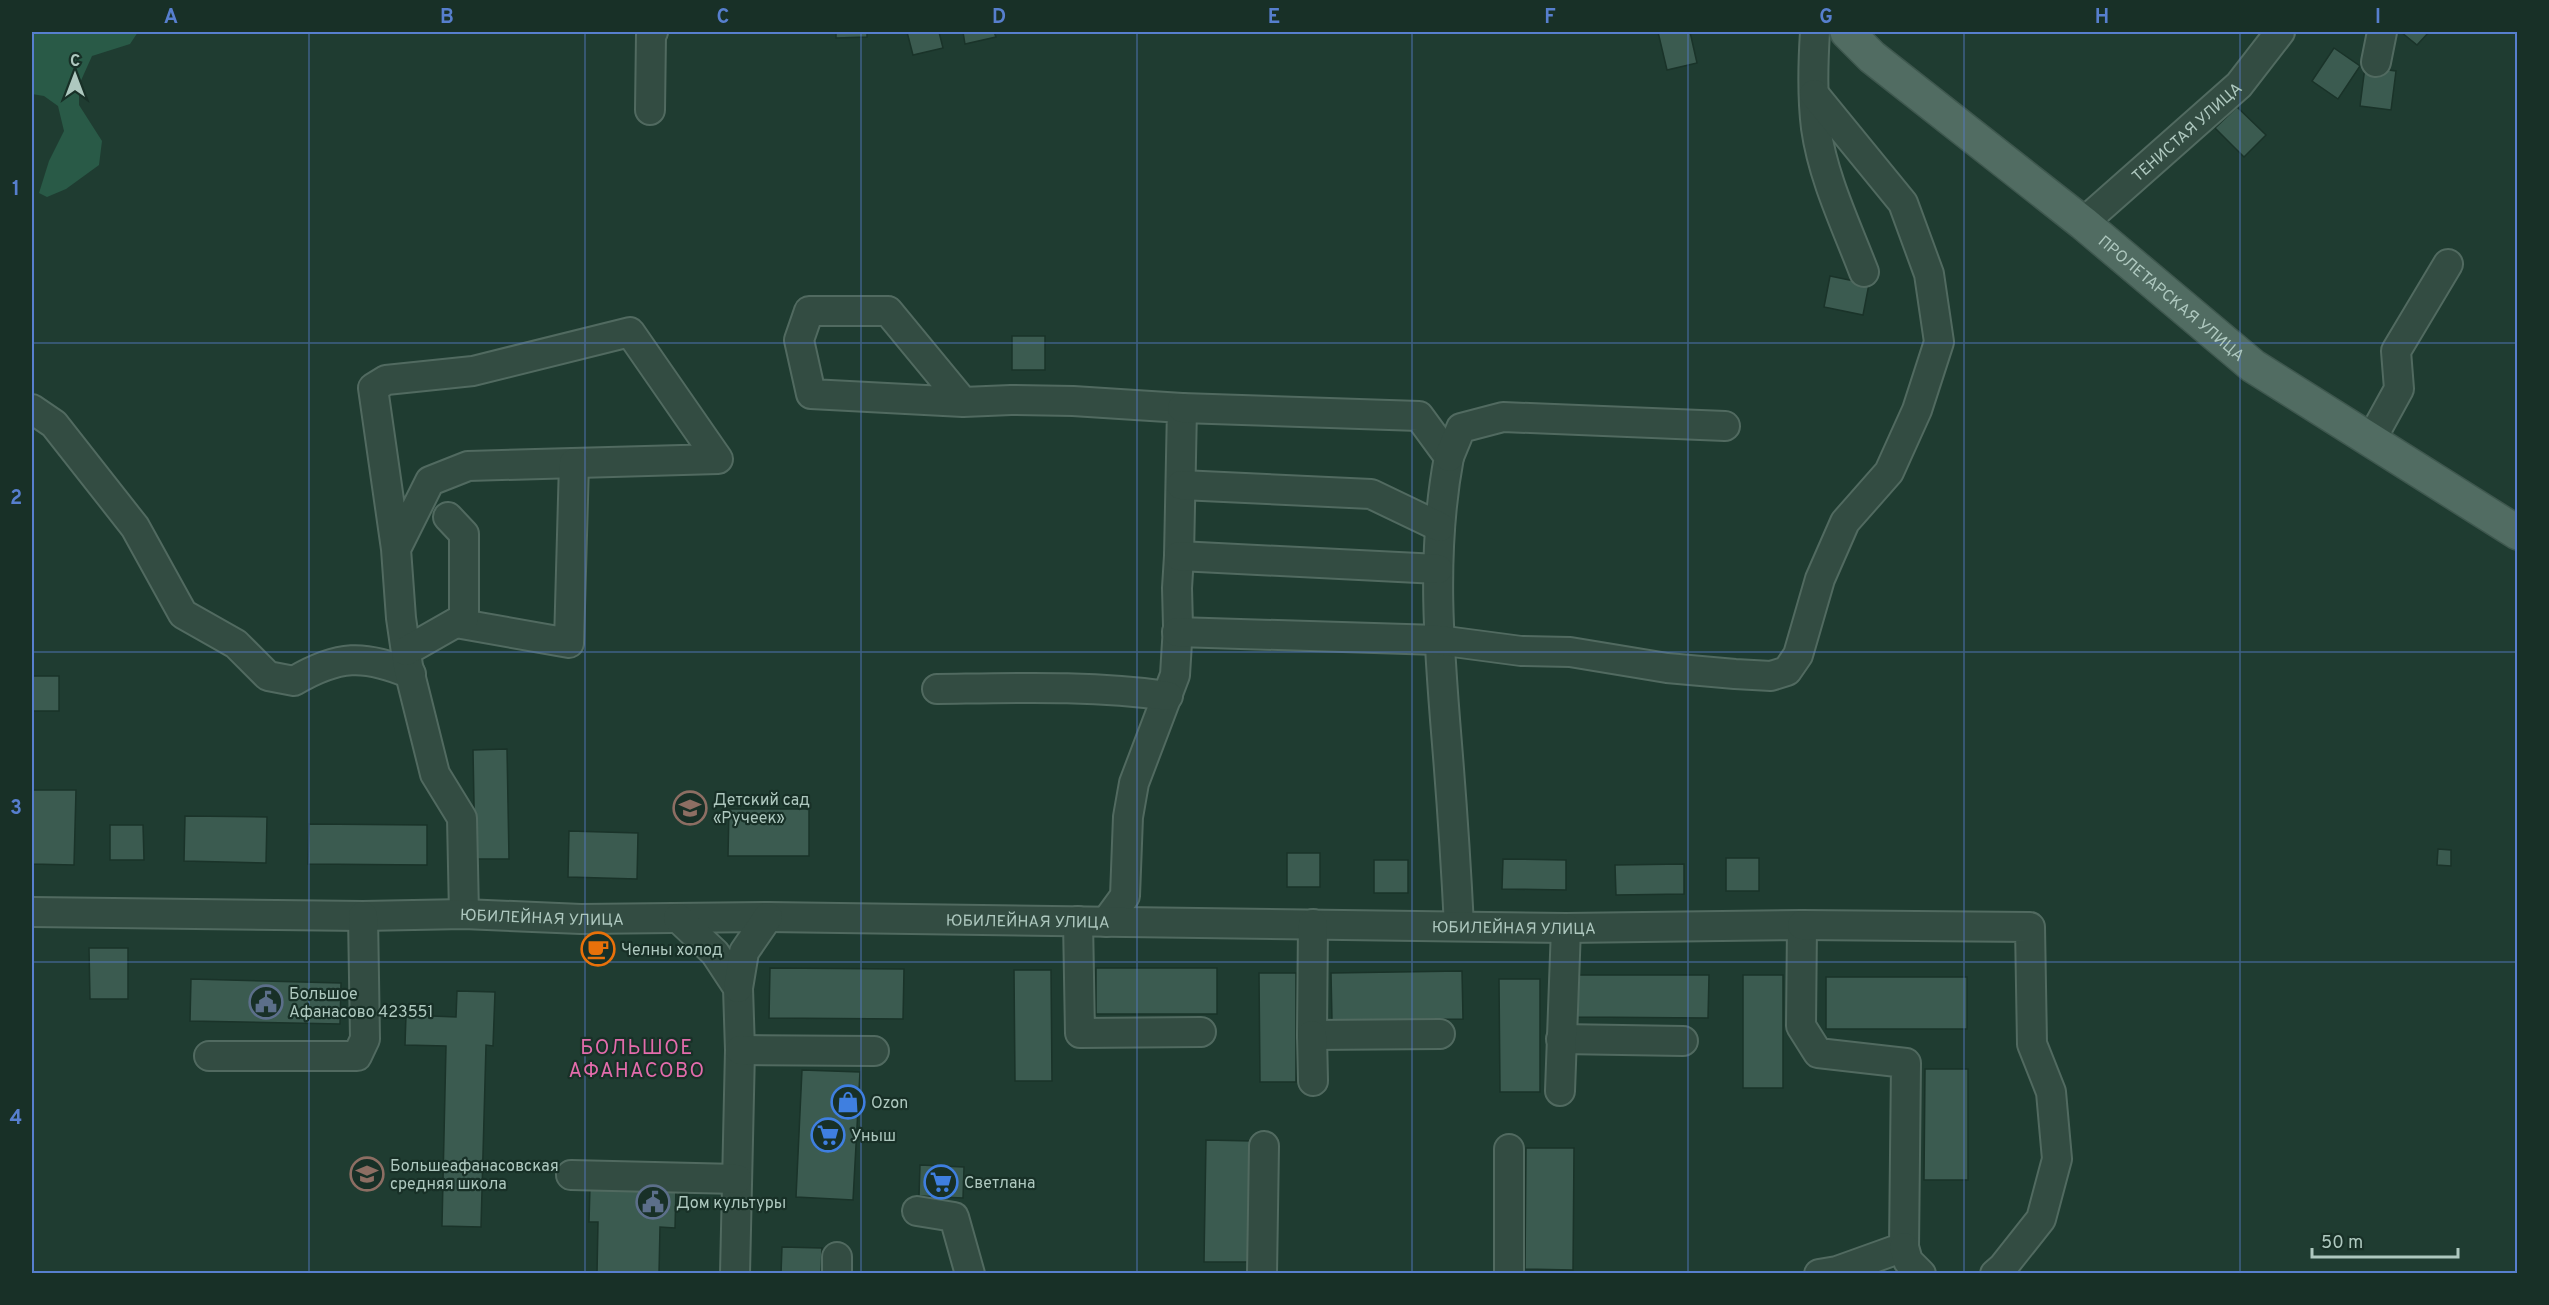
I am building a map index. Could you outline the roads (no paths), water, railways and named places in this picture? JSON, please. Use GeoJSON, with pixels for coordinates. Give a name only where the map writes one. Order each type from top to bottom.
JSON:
{"type":"FeatureCollection","features":[{"type":"Feature","properties":{"kind":"main road","name":"ПРОЛЕТАРСКАЯ УЛИЦА"},"geometry":{"type":"LineString","coordinates":[[1847,32],[1872,57],[2084,224],[2253,366],[2517,533]]}},
{"type":"Feature","properties":{"kind":"street"},"geometry":{"type":"LineString","coordinates":[[650,110],[651,35],[653,32]]}},
{"type":"Feature","properties":{"kind":"street"},"geometry":{"type":"LineString","coordinates":[[1815,32],[1816,128],[1822,156],[1838,206],[1864,272]]}},
{"type":"Feature","properties":{"kind":"street","name":"ТЕНИСТАЯ УЛИЦА"},"geometry":{"type":"LineString","coordinates":[[2084,224],[2239,85],[2280,32]]}},
{"type":"Feature","properties":{"kind":"street"},"geometry":{"type":"LineString","coordinates":[[2376,62],[2382,32]]}},
{"type":"Feature","properties":{"kind":"street"},"geometry":{"type":"LineString","coordinates":[[1178,632],[1438,640],[1521,651],[1570,652],[1667,668],[1771,676],[1787,671],[1798,655],[1820,579],[1845,522],[1889,472],[1917,410],[1939,342],[1929,274],[1903,203],[1814,94]]}},
{"type":"Feature","properties":{"kind":"street"},"geometry":{"type":"LineString","coordinates":[[2371,440],[2399,389],[2396,351],[2448,264]]}},
{"type":"Feature","properties":{"kind":"street"},"geometry":{"type":"LineString","coordinates":[[963,402],[888,311],[809,311],[799,340],[812,394],[963,402],[1073,401],[1182,408],[1419,416],[1449,457]]}},
{"type":"Feature","properties":{"kind":"street"},"geometry":{"type":"LineString","coordinates":[[396,549],[430,481],[468,466],[718,459],[630,332],[473,371],[386,380],[373,388],[396,549],[408,662],[435,774],[462,818],[464,914]]}},
{"type":"Feature","properties":{"kind":"street"},"geometry":{"type":"LineString","coordinates":[[1182,408],[1178,632],[1174,675],[1134,783],[1128,816],[1125,896],[1092,922],[1080,1033],[1201,1032]]}},
{"type":"Feature","properties":{"kind":"street"},"geometry":{"type":"LineString","coordinates":[[32,409],[54,424],[135,527],[183,615],[236,644],[268,676],[294,681],[316,668],[347,659],[384,663],[408,662],[464,618],[464,534],[448,517]]}},
{"type":"Feature","properties":{"kind":"street"},"geometry":{"type":"LineString","coordinates":[[1459,927],[1455,839],[1438,640],[1438,569],[1442,494],[1449,457],[1461,428],[1503,417],[1725,426]]}},
{"type":"Feature","properties":{"kind":"street"},"geometry":{"type":"LineString","coordinates":[[456,623],[569,643],[574,463]]}},
{"type":"Feature","properties":{"kind":"street"},"geometry":{"type":"LineString","coordinates":[[1181,485],[1371,494],[1440,527]]}},
{"type":"Feature","properties":{"kind":"street"},"geometry":{"type":"LineString","coordinates":[[1179,556],[1438,569]]}},
{"type":"Feature","properties":{"kind":"street"},"geometry":{"type":"LineString","coordinates":[[938,689],[1049,688],[1142,692],[1168,696]]}},
{"type":"Feature","properties":{"kind":"street","name":"ЮБИЛЕЙНАЯ УЛИЦА"},"geometry":{"type":"LineString","coordinates":[[32,912],[363,916],[464,914],[581,919],[768,917],[1566,928],[1802,925],[2030,927],[2032,1044],[2051,1092],[2057,1159],[2041,1219],[2003,1268],[1995,1274]]}},
{"type":"Feature","properties":{"kind":"street"},"geometry":{"type":"LineString","coordinates":[[209,1056],[357,1056],[361,1052],[365,1039],[363,916]]}},
{"type":"Feature","properties":{"kind":"street"},"geometry":{"type":"LineString","coordinates":[[735,1274],[740,1050],[738,988],[744,952],[768,917]]}},
{"type":"Feature","properties":{"kind":"street"},"geometry":{"type":"LineString","coordinates":[[678,918],[715,952],[738,988]]}},
{"type":"Feature","properties":{"kind":"street"},"geometry":{"type":"LineString","coordinates":[[1313,924],[1313,1081]]}},
{"type":"Feature","properties":{"kind":"street"},"geometry":{"type":"LineString","coordinates":[[1802,925],[1801,1026],[1818,1053],[1906,1064],[1904,1247],[1908,1261],[1921,1274]]}},
{"type":"Feature","properties":{"kind":"street"},"geometry":{"type":"LineString","coordinates":[[1560,1091],[1566,928]]}},
{"type":"Feature","properties":{"kind":"street"},"geometry":{"type":"LineString","coordinates":[[1312,1035],[1440,1035]]}},
{"type":"Feature","properties":{"kind":"street"},"geometry":{"type":"LineString","coordinates":[[1561,1039],[1683,1041]]}},
{"type":"Feature","properties":{"kind":"street"},"geometry":{"type":"LineString","coordinates":[[740,1050],[874,1051]]}},
{"type":"Feature","properties":{"kind":"street"},"geometry":{"type":"LineString","coordinates":[[1262,1274],[1264,1146]]}},
{"type":"Feature","properties":{"kind":"street"},"geometry":{"type":"LineString","coordinates":[[1509,1149],[1509,1274]]}},
{"type":"Feature","properties":{"kind":"street"},"geometry":{"type":"LineString","coordinates":[[571,1175],[737,1179]]}},
{"type":"Feature","properties":{"kind":"street"},"geometry":{"type":"LineString","coordinates":[[917,1211],[954,1217],[970,1274]]}},
{"type":"Feature","properties":{"kind":"street"},"geometry":{"type":"LineString","coordinates":[[1819,1274],[1837,1271],[1904,1247]]}},
{"type":"Feature","properties":{"kind":"place","name":"Детский сад «Ручеек»"},"geometry":{"type":"Point","coordinates":[690,808]}},
{"type":"Feature","properties":{"kind":"place","name":"Челны холод"},"geometry":{"type":"Point","coordinates":[598,949]}},
{"type":"Feature","properties":{"kind":"place","name":"Большое Афанасово 423551"},"geometry":{"type":"Point","coordinates":[266,1002]}},
{"type":"Feature","properties":{"kind":"place","name":"Ozon"},"geometry":{"type":"Point","coordinates":[848,1102]}},
{"type":"Feature","properties":{"kind":"place","name":"Уныш"},"geometry":{"type":"Point","coordinates":[828,1135]}},
{"type":"Feature","properties":{"kind":"place","name":"Большеафанасовская средняя школа"},"geometry":{"type":"Point","coordinates":[367,1174]}},
{"type":"Feature","properties":{"kind":"place","name":"Светлана"},"geometry":{"type":"Point","coordinates":[941,1182]}},
{"type":"Feature","properties":{"kind":"place","name":"Дом культуры"},"geometry":{"type":"Point","coordinates":[653,1202]}},
{"type":"Feature","properties":{"kind":"district","name":"БОЛЬШОЕ АФАНАСОВО"},"geometry":{"type":"Point","coordinates":[637,1058]}}]}
